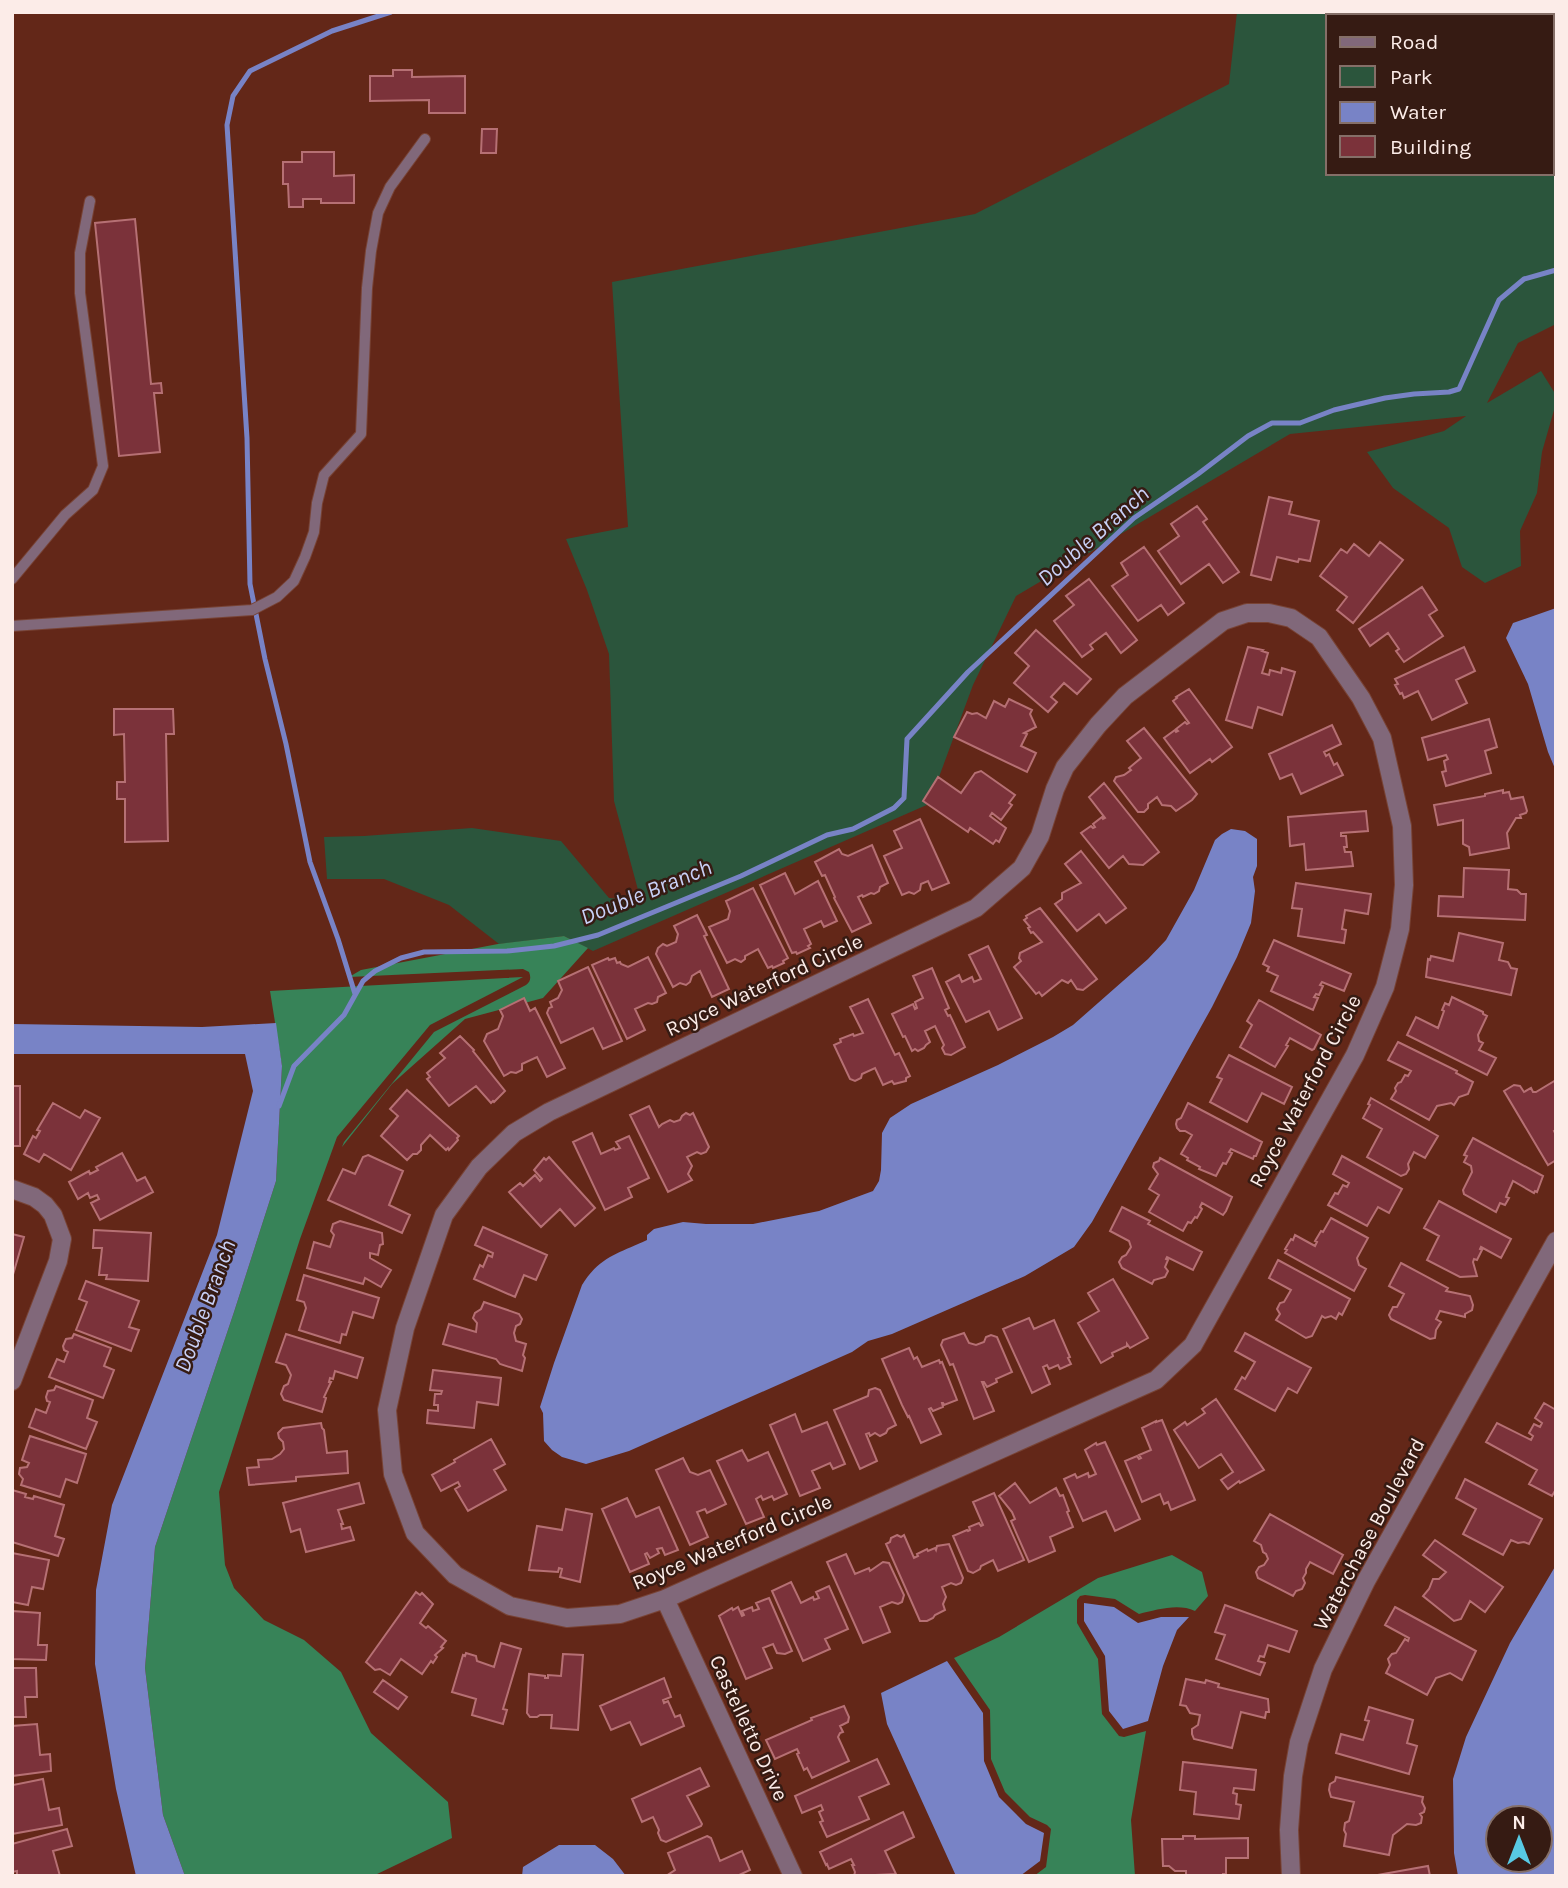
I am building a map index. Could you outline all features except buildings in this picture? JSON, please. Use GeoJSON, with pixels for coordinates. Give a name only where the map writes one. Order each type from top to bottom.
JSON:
{"type":"FeatureCollection","features":[{"type":"Feature","properties":{"kind":"street","name":"Royce Waterford Circle"},"geometry":{"type":"LineString","coordinates":[[1247,613],[1269,613],[1291,618],[1319,637],[1361,698],[1382,738],[1402,826],[1404,885],[1400,929],[1385,987],[1355,1055],[1193,1345],[1156,1380],[664,1599],[620,1614],[566,1618],[510,1606],[455,1575],[415,1533],[393,1474],[387,1410],[405,1328],[444,1215],[479,1167],[514,1133],[549,1112],[976,908],[1022,868],[1040,836],[1065,767],[1125,696],[1223,621],[1247,613]]}},
{"type":"Feature","properties":{"kind":"street"},"geometry":{"type":"LineString","coordinates":[[12,1189],[34,1197],[45,1205],[53,1215],[62,1238],[58,1261],[12,1381]]}},
{"type":"Feature","properties":{"kind":"street","name":"Waterchase Boulevard"},"geometry":{"type":"LineString","coordinates":[[1292,1874],[1289,1830],[1293,1776],[1299,1742],[1323,1669],[1366,1581],[1556,1241]]}},
{"type":"Feature","properties":{"kind":"street","name":"Castelletto Drive"},"geometry":{"type":"LineString","coordinates":[[664,1599],[793,1876]]}},
{"type":"Feature","properties":{"kind":"lane"},"geometry":{"type":"LineString","coordinates":[[12,626],[252,610],[277,597],[294,581],[314,532],[324,475],[361,434],[367,288],[377,213],[390,187],[425,139]]}},
{"type":"Feature","properties":{"kind":"lane"},"geometry":{"type":"LineString","coordinates":[[12,579],[65,515],[93,489],[103,466],[80,293],[80,253],[90,201]]}},
{"type":"Feature","properties":{"kind":"green space"},"geometry":{"type":"Polygon","coordinates":[[[1237,12],[1556,12],[1556,324],[1518,343],[1487,403],[1541,371],[1556,395],[1542,452],[1537,493],[1520,531],[1521,566],[1485,583],[1462,567],[1449,528],[1393,488],[1367,452],[1444,431],[1466,416],[1290,434],[1016,596],[973,685],[929,804],[593,951],[564,936],[499,944],[449,905],[384,879],[327,879],[324,837],[472,828],[561,841],[609,898],[641,901],[614,801],[609,654],[566,539],[628,527],[612,282],[975,214],[1229,84],[1237,12]]]}},
{"type":"Feature","properties":{"kind":"green space"},"geometry":{"type":"Polygon","coordinates":[[[564,936],[588,948],[543,998],[465,1019],[392,1084],[342,1147],[344,1142],[434,1032],[526,985],[530,977],[529,972],[523,969],[349,977],[361,970],[498,944],[564,936]]]}},
{"type":"Feature","properties":{"kind":"green space"},"geometry":{"type":"Polygon","coordinates":[[[523,977],[430,1025],[337,1137],[300,1239],[219,1492],[225,1565],[234,1588],[264,1620],[304,1640],[341,1672],[371,1733],[448,1802],[452,1838],[373,1876],[185,1876],[163,1815],[145,1668],[155,1547],[276,1181],[282,1066],[270,991],[523,977]]]}},
{"type":"Feature","properties":{"kind":"green space"},"geometry":{"type":"Polygon","coordinates":[[[1172,1555],[1202,1572],[1208,1596],[1195,1611],[1174,1607],[1139,1614],[1115,1599],[1085,1595],[1077,1600],[1077,1623],[1098,1659],[1102,1714],[1119,1736],[1146,1731],[1131,1820],[1135,1876],[1034,1876],[1046,1867],[1051,1829],[1030,1817],[1005,1792],[991,1759],[990,1710],[954,1658],[999,1637],[1098,1578],[1172,1555]]]}},
{"type":"Feature","properties":{"kind":"water"},"geometry":{"type":"Polygon","coordinates":[[[1556,608],[1556,771],[1528,684],[1506,638],[1513,623],[1556,608]]]}},
{"type":"Feature","properties":{"kind":"water"},"geometry":{"type":"Polygon","coordinates":[[[1231,829],[1245,831],[1257,839],[1251,923],[1212,1007],[1092,1222],[1074,1247],[1025,1276],[892,1334],[868,1341],[852,1352],[629,1451],[586,1464],[562,1457],[552,1450],[544,1441],[543,1413],[540,1407],[582,1285],[595,1268],[610,1257],[647,1240],[647,1235],[654,1229],[683,1222],[753,1224],[819,1211],[873,1191],[881,1170],[882,1133],[890,1118],[911,1104],[998,1065],[1073,1025],[1166,940],[1194,890],[1215,840],[1231,829]]]}},
{"type":"Feature","properties":{"kind":"water"},"geometry":{"type":"Polygon","coordinates":[[[276,1023],[282,1066],[276,1181],[155,1547],[145,1668],[163,1815],[185,1876],[136,1876],[116,1789],[95,1664],[96,1590],[112,1505],[217,1235],[253,1091],[245,1054],[12,1054],[12,1024],[202,1027],[276,1023]]]}},
{"type":"Feature","properties":{"kind":"water"},"geometry":{"type":"Polygon","coordinates":[[[1556,1565],[1556,1876],[1458,1876],[1454,1853],[1453,1779],[1466,1737],[1510,1643],[1556,1565]]]}},
{"type":"Feature","properties":{"kind":"water"},"geometry":{"type":"Polygon","coordinates":[[[1084,1603],[1114,1607],[1138,1623],[1161,1617],[1189,1617],[1177,1630],[1163,1666],[1148,1721],[1123,1729],[1109,1711],[1105,1656],[1084,1621],[1084,1603]]]}},
{"type":"Feature","properties":{"kind":"water"},"geometry":{"type":"Polygon","coordinates":[[[947,1661],[983,1713],[984,1761],[999,1797],[1026,1824],[1044,1833],[1040,1861],[1020,1876],[956,1876],[887,1724],[881,1693],[947,1661]]]}},
{"type":"Feature","properties":{"kind":"water"},"geometry":{"type":"Polygon","coordinates":[[[559,1845],[595,1845],[613,1859],[626,1876],[522,1876],[523,1867],[559,1845]]]}},
{"type":"Feature","properties":{"kind":"waterway"},"geometry":{"type":"LineString","coordinates":[[355,994],[310,862],[250,584],[247,438],[227,125],[233,96],[250,71],[332,31],[391,12]]}},
{"type":"Feature","properties":{"kind":"waterway","name":"Double Branch"},"geometry":{"type":"LineString","coordinates":[[279,1106],[294,1066],[344,1015],[363,981],[375,971],[401,958],[424,952],[507,951],[554,946],[598,935],[741,876],[827,835],[853,829],[894,808],[904,798],[907,739],[968,672],[1134,518],[1248,436],[1272,423],[1300,423],[1334,410],[1385,398],[1459,389],[1499,300],[1524,279],[1556,270]]}}]}
